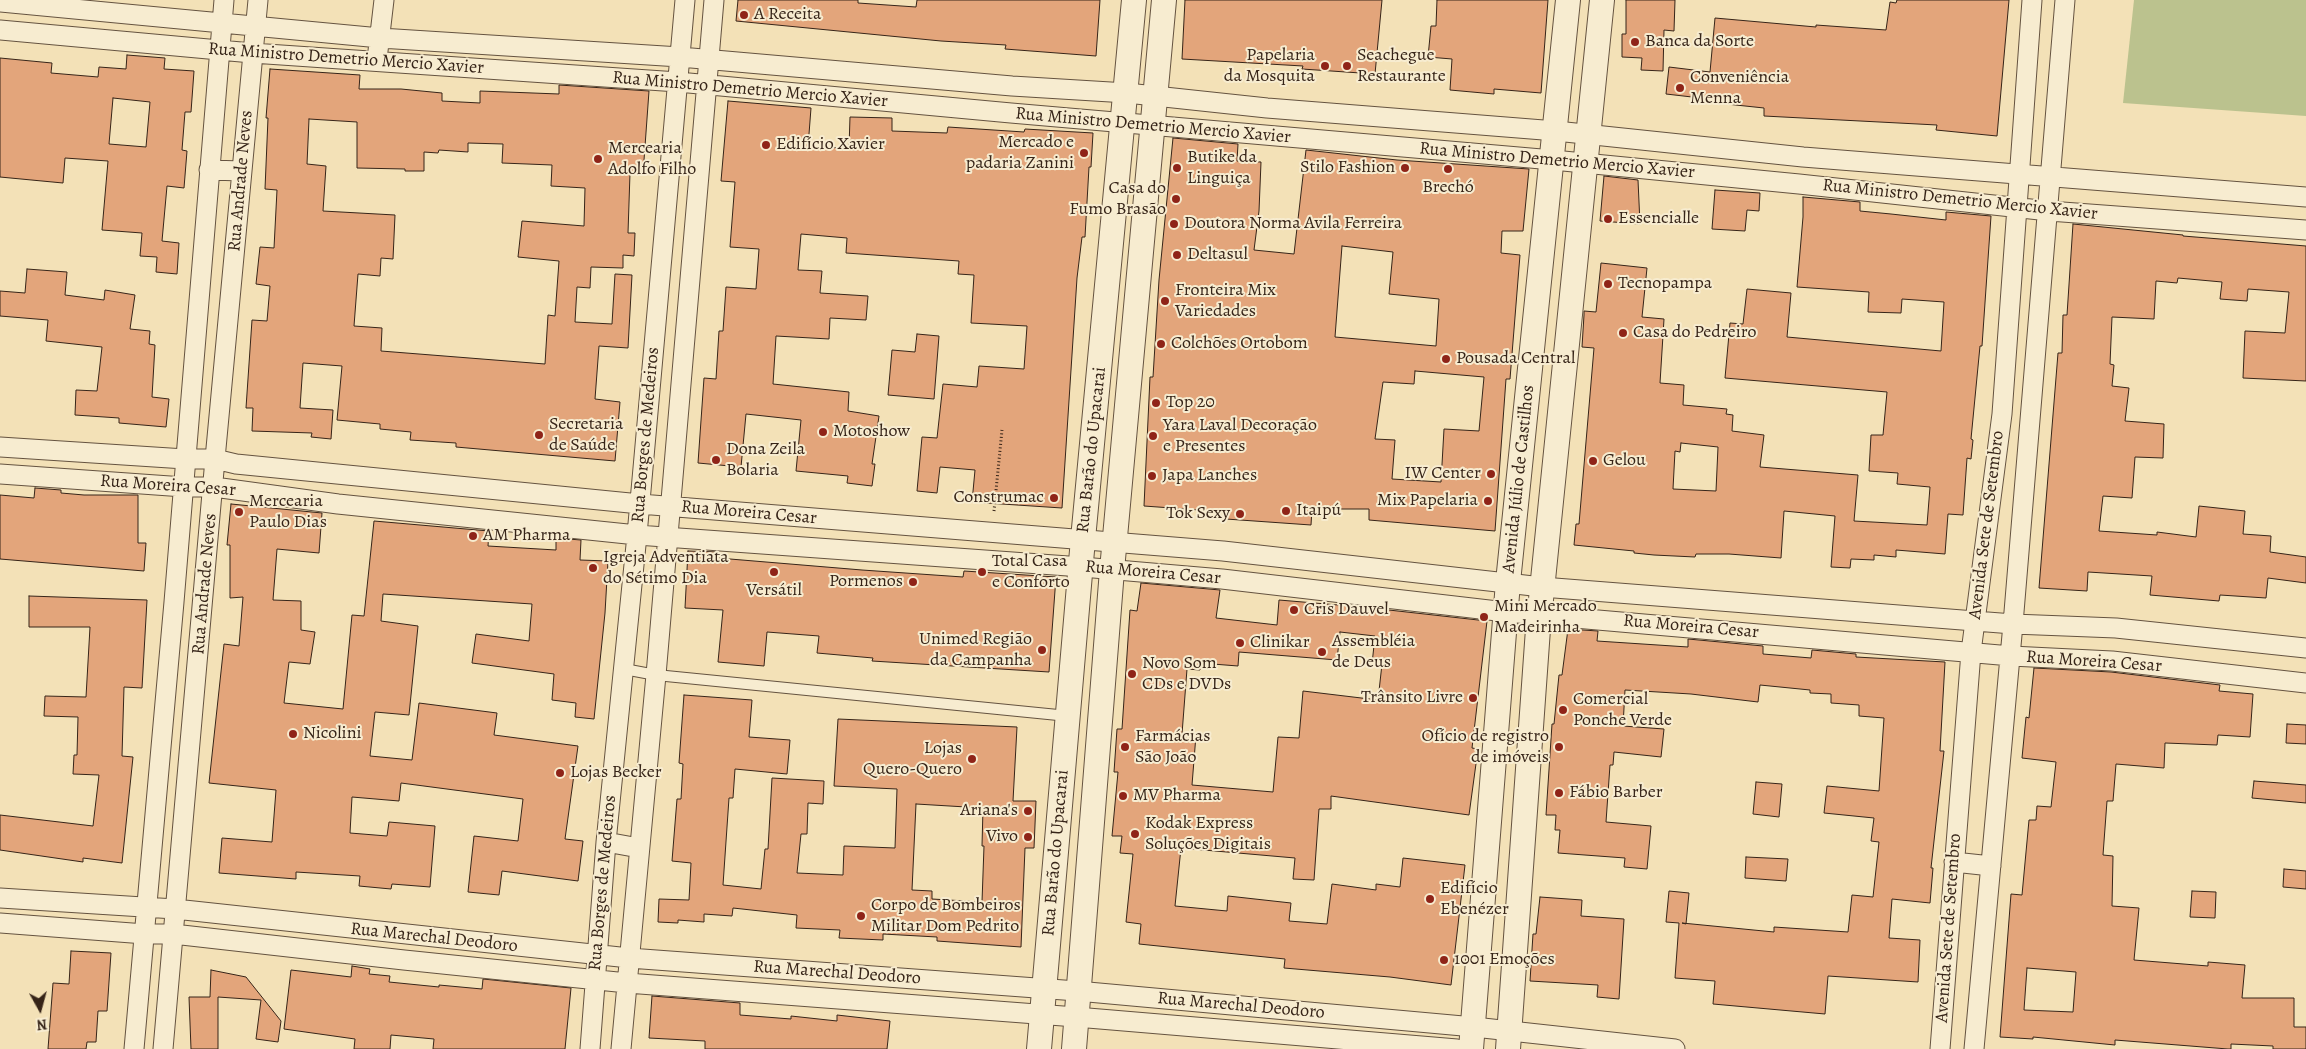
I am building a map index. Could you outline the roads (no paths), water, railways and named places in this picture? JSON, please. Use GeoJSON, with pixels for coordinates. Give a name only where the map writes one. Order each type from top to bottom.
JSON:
{"type":"FeatureCollection","features":[{"type":"Feature","properties":{"kind":"street","name":"Rua Andrade Neves"},"geometry":{"type":"LineString","coordinates":[[134,1049],[184,487],[218,49],[224,0]]}},
{"type":"Feature","properties":{"kind":"street","name":"Rua Andrade Neves"},"geometry":{"type":"LineString","coordinates":[[163,1049],[214,487],[215,458],[258,0]]}},
{"type":"Feature","properties":{"kind":"street"},"geometry":{"type":"LineString","coordinates":[[376,62],[384,0]]}},
{"type":"Feature","properties":{"kind":"street","name":"Rua Borges de Medeiros"},"geometry":{"type":"LineString","coordinates":[[590,1049],[606,842],[650,400],[684,0]]}},
{"type":"Feature","properties":{"kind":"street","name":"Rua Borges de Medeiros"},"geometry":{"type":"LineString","coordinates":[[622,1049],[714,0]]}},
{"type":"Feature","properties":{"kind":"street","name":"Rua Barão do Upacarai"},"geometry":{"type":"LineString","coordinates":[[1039,1049],[1083,539],[1127,93],[1134,0]]}},
{"type":"Feature","properties":{"kind":"street","name":"Rua Barão do Upacarai"},"geometry":{"type":"LineString","coordinates":[[1074,1049],[1077,991],[1112,570],[1164,0]]}},
{"type":"Feature","properties":{"kind":"street","name":"Avenida Sete de Setembro"},"geometry":{"type":"LineString","coordinates":[[1940,1049],[1971,652],[2002,414],[2015,207],[2032,0]]}},
{"type":"Feature","properties":{"kind":"street","name":"Avenida Sete de Setembro"},"geometry":{"type":"LineString","coordinates":[[1974,1049],[2014,624],[2066,0]]}},
{"type":"Feature","properties":{"kind":"street","name":"Rua Ministro Demetrio Mercio Xavier"},"geometry":{"type":"LineString","coordinates":[[4,2],[380,38],[680,57],[1127,93],[1267,108],[1556,131],[1803,157],[2019,172],[2306,197]]}},
{"type":"Feature","properties":{"kind":"street"},"geometry":{"type":"LineString","coordinates":[[3,30],[4,2]]}},
{"type":"Feature","properties":{"kind":"street"},"geometry":{"type":"LineString","coordinates":[[1568,5],[1601,7]]}},
{"type":"Feature","properties":{"kind":"street","name":"Avenida Júlio de Castilhos"},"geometry":{"type":"LineString","coordinates":[[1472,1038],[1508,582],[1568,5]]}},
{"type":"Feature","properties":{"kind":"street","name":"Avenida Júlio de Castilhos"},"geometry":{"type":"LineString","coordinates":[[1508,1040],[1539,614],[1601,7]]}},
{"type":"Feature","properties":{"kind":"street","name":"Rua Ministro Demetrio Mercio Xavier"},"geometry":{"type":"LineString","coordinates":[[3,30],[252,53],[678,82],[1153,126],[1586,163],[1799,184],[2049,212],[2306,230]]}},
{"type":"Feature","properties":{"kind":"street"},"geometry":{"type":"LineString","coordinates":[[555,74],[558,50]]}},
{"type":"Feature","properties":{"kind":"street"},"geometry":{"type":"LineString","coordinates":[[815,95],[819,69]]}},
{"type":"Feature","properties":{"kind":"street"},"geometry":{"type":"LineString","coordinates":[[1264,135],[1267,108]]}},
{"type":"Feature","properties":{"kind":"street"},"geometry":{"type":"LineString","coordinates":[[1799,184],[1803,157]]}},
{"type":"Feature","properties":{"kind":"street"},"geometry":{"type":"LineString","coordinates":[[209,170],[242,171]]}},
{"type":"Feature","properties":{"kind":"street"},"geometry":{"type":"LineString","coordinates":[[669,190],[698,191]]}},
{"type":"Feature","properties":{"kind":"street"},"geometry":{"type":"LineString","coordinates":[[193,354],[225,357]]}},
{"type":"Feature","properties":{"kind":"street"},"geometry":{"type":"LineString","coordinates":[[650,400],[680,403]]}},
{"type":"Feature","properties":{"kind":"street"},"geometry":{"type":"LineString","coordinates":[[2002,414],[2030,418]]}},
{"type":"Feature","properties":{"kind":"street","name":"Rua Moreira Cesar"},"geometry":{"type":"LineString","coordinates":[[0,447],[185,459],[215,458],[236,464],[670,507],[1223,551],[1542,587],[2014,624],[2116,628],[2306,648]]}},
{"type":"Feature","properties":{"kind":"street"},"geometry":{"type":"LineString","coordinates":[[68,479],[71,452]]}},
{"type":"Feature","properties":{"kind":"street","name":"Rua Moreira Cesar"},"geometry":{"type":"LineString","coordinates":[[0,474],[184,487],[214,487],[338,504],[668,538],[867,553],[1082,566],[1222,579],[1506,612],[2011,656],[2112,661],[2306,683]]}},
{"type":"Feature","properties":{"kind":"street"},"geometry":{"type":"LineString","coordinates":[[420,511],[422,482]]}},
{"type":"Feature","properties":{"kind":"street"},"geometry":{"type":"LineString","coordinates":[[867,553],[869,523]]}},
{"type":"Feature","properties":{"kind":"street"},"geometry":{"type":"LineString","coordinates":[[1222,579],[1223,551]]}},
{"type":"Feature","properties":{"kind":"street"},"geometry":{"type":"LineString","coordinates":[[1403,600],[1406,571]]}},
{"type":"Feature","properties":{"kind":"street"},"geometry":{"type":"LineString","coordinates":[[1672,626],[1674,597]]}},
{"type":"Feature","properties":{"kind":"street"},"geometry":{"type":"LineString","coordinates":[[174,602],[203,602]]}},
{"type":"Feature","properties":{"kind":"street"},"geometry":{"type":"LineString","coordinates":[[1851,642],[1855,611]]}},
{"type":"Feature","properties":{"kind":"street"},"geometry":{"type":"LineString","coordinates":[[2112,661],[2116,628]]}},
{"type":"Feature","properties":{"kind":"street"},"geometry":{"type":"LineString","coordinates":[[1497,726],[1531,731]]}},
{"type":"Feature","properties":{"kind":"street"},"geometry":{"type":"LineString","coordinates":[[606,842],[640,848]]}},
{"type":"Feature","properties":{"kind":"street"},"geometry":{"type":"LineString","coordinates":[[1954,862],[1991,866]]}},
{"type":"Feature","properties":{"kind":"street","name":"Rua Marechal Deodoro"},"geometry":{"type":"LineString","coordinates":[[0,898],[175,910],[629,958],[1077,991],[1276,1009],[1472,1038],[1675,1049]]}},
{"type":"Feature","properties":{"kind":"street","name":"Rua Marechal Deodoro"},"geometry":{"type":"LineString","coordinates":[[0,923],[145,934],[173,934],[627,983],[1042,1014],[1457,1049]]}},
{"type":"Feature","properties":{"kind":"street"},"geometry":{"type":"LineString","coordinates":[[1481,929],[1516,931]]}},
{"type":"Feature","properties":{"kind":"street"},"geometry":{"type":"LineString","coordinates":[[404,960],[408,936]]}},
{"type":"Feature","properties":{"kind":"street"},"geometry":{"type":"LineString","coordinates":[[846,999],[847,974]]}},
{"type":"Feature","properties":{"kind":"street"},"geometry":{"type":"LineString","coordinates":[[1274,1034],[1276,1009]]}},
{"type":"Feature","properties":{"kind":"street"},"geometry":{"type":"LineString","coordinates":[[134,1049],[154,1049]]}},
{"type":"Feature","properties":{"kind":"lane"},"geometry":{"type":"LineString","coordinates":[[624,669],[656,676],[1068,716]]}},
{"type":"Feature","properties":{"kind":"place","name":"A Receita"},"geometry":{"type":"Point","coordinates":[744,15]}},
{"type":"Feature","properties":{"kind":"place","name":"Banca da Sorte"},"geometry":{"type":"Point","coordinates":[1635,42]}},
{"type":"Feature","properties":{"kind":"place","name":"Papelaria da Mosquita"},"geometry":{"type":"Point","coordinates":[1325,66]}},
{"type":"Feature","properties":{"kind":"place","name":"Seachegue Restaurante"},"geometry":{"type":"Point","coordinates":[1347,66]}},
{"type":"Feature","properties":{"kind":"place","name":"Conveniência Menna"},"geometry":{"type":"Point","coordinates":[1680,88]}},
{"type":"Feature","properties":{"kind":"place","name":"Edifício Xavier"},"geometry":{"type":"Point","coordinates":[766,145]}},
{"type":"Feature","properties":{"kind":"place","name":"Mercado e padaria Zanini"},"geometry":{"type":"Point","coordinates":[1084,153]}},
{"type":"Feature","properties":{"kind":"place","name":"Mercearia Adolfo Filho"},"geometry":{"type":"Point","coordinates":[598,159]}},
{"type":"Feature","properties":{"kind":"place","name":"Butike da Linguiça"},"geometry":{"type":"Point","coordinates":[1177,168]}},
{"type":"Feature","properties":{"kind":"place","name":"Stilo Fashion"},"geometry":{"type":"Point","coordinates":[1405,168]}},
{"type":"Feature","properties":{"kind":"place","name":"Brechó"},"geometry":{"type":"Point","coordinates":[1448,169]}},
{"type":"Feature","properties":{"kind":"place","name":"Casa do Fumo Brasão"},"geometry":{"type":"Point","coordinates":[1176,199]}},
{"type":"Feature","properties":{"kind":"place","name":"Essencialle"},"geometry":{"type":"Point","coordinates":[1608,219]}},
{"type":"Feature","properties":{"kind":"place","name":"Doutora Norma Avila Ferreira"},"geometry":{"type":"Point","coordinates":[1174,224]}},
{"type":"Feature","properties":{"kind":"place","name":"Deltasul"},"geometry":{"type":"Point","coordinates":[1177,255]}},
{"type":"Feature","properties":{"kind":"place","name":"Tecnopampa"},"geometry":{"type":"Point","coordinates":[1608,284]}},
{"type":"Feature","properties":{"kind":"place","name":"Fronteira Mix Variedades"},"geometry":{"type":"Point","coordinates":[1165,301]}},
{"type":"Feature","properties":{"kind":"place","name":"Casa do Pedreiro"},"geometry":{"type":"Point","coordinates":[1623,333]}},
{"type":"Feature","properties":{"kind":"place","name":"Colchões Ortobom"},"geometry":{"type":"Point","coordinates":[1161,344]}},
{"type":"Feature","properties":{"kind":"place","name":"Pousada Central"},"geometry":{"type":"Point","coordinates":[1446,359]}},
{"type":"Feature","properties":{"kind":"place","name":"Top 20"},"geometry":{"type":"Point","coordinates":[1156,403]}},
{"type":"Feature","properties":{"kind":"place","name":"Motoshow"},"geometry":{"type":"Point","coordinates":[823,432]}},
{"type":"Feature","properties":{"kind":"place","name":"Secretaria de Saúde"},"geometry":{"type":"Point","coordinates":[539,435]}},
{"type":"Feature","properties":{"kind":"place","name":"Yara Laval Decoração e Presentes"},"geometry":{"type":"Point","coordinates":[1153,436]}},
{"type":"Feature","properties":{"kind":"place","name":"Dona Zeila Bolaria"},"geometry":{"type":"Point","coordinates":[716,460]}},
{"type":"Feature","properties":{"kind":"place","name":"Gelou"},"geometry":{"type":"Point","coordinates":[1593,461]}},
{"type":"Feature","properties":{"kind":"place","name":"IW Center"},"geometry":{"type":"Point","coordinates":[1491,474]}},
{"type":"Feature","properties":{"kind":"place","name":"Japa Lanches"},"geometry":{"type":"Point","coordinates":[1152,476]}},
{"type":"Feature","properties":{"kind":"place","name":"Construmac"},"geometry":{"type":"Point","coordinates":[1054,498]}},
{"type":"Feature","properties":{"kind":"place","name":"Mix Papelaria"},"geometry":{"type":"Point","coordinates":[1488,501]}},
{"type":"Feature","properties":{"kind":"place","name":"Itaipú"},"geometry":{"type":"Point","coordinates":[1286,511]}},
{"type":"Feature","properties":{"kind":"place","name":"Mercearia Paulo Dias"},"geometry":{"type":"Point","coordinates":[239,512]}},
{"type":"Feature","properties":{"kind":"place","name":"Tok Sexy"},"geometry":{"type":"Point","coordinates":[1240,514]}},
{"type":"Feature","properties":{"kind":"place","name":"AM Pharma"},"geometry":{"type":"Point","coordinates":[473,536]}},
{"type":"Feature","properties":{"kind":"place","name":"Igreja Adventiata do Sétimo Dia"},"geometry":{"type":"Point","coordinates":[593,568]}},
{"type":"Feature","properties":{"kind":"place","name":"Versátil"},"geometry":{"type":"Point","coordinates":[774,572]}},
{"type":"Feature","properties":{"kind":"place","name":"Total Casa e Conforto"},"geometry":{"type":"Point","coordinates":[982,572]}},
{"type":"Feature","properties":{"kind":"place","name":"Pormenos"},"geometry":{"type":"Point","coordinates":[913,582]}},
{"type":"Feature","properties":{"kind":"place","name":"Cris Dauvel"},"geometry":{"type":"Point","coordinates":[1294,610]}},
{"type":"Feature","properties":{"kind":"place","name":"Mini Mercado Madeirinha"},"geometry":{"type":"Point","coordinates":[1484,617]}},
{"type":"Feature","properties":{"kind":"place","name":"Clinikar"},"geometry":{"type":"Point","coordinates":[1240,643]}},
{"type":"Feature","properties":{"kind":"place","name":"Unimed Região da Campanha"},"geometry":{"type":"Point","coordinates":[1042,650]}},
{"type":"Feature","properties":{"kind":"place","name":"Assembléia de Deus"},"geometry":{"type":"Point","coordinates":[1322,652]}},
{"type":"Feature","properties":{"kind":"place","name":"Novo Som CDs e DVDs"},"geometry":{"type":"Point","coordinates":[1132,674]}},
{"type":"Feature","properties":{"kind":"place","name":"Trânsito Livre"},"geometry":{"type":"Point","coordinates":[1473,698]}},
{"type":"Feature","properties":{"kind":"place","name":"Comercial Ponche Verde"},"geometry":{"type":"Point","coordinates":[1563,710]}},
{"type":"Feature","properties":{"kind":"place","name":"Nicolini"},"geometry":{"type":"Point","coordinates":[293,734]}},
{"type":"Feature","properties":{"kind":"place","name":"Farmácias São João"},"geometry":{"type":"Point","coordinates":[1125,747]}},
{"type":"Feature","properties":{"kind":"place","name":"Ofício de registro de imóveis"},"geometry":{"type":"Point","coordinates":[1559,747]}},
{"type":"Feature","properties":{"kind":"place","name":"Lojas Quero-Quero"},"geometry":{"type":"Point","coordinates":[972,759]}},
{"type":"Feature","properties":{"kind":"place","name":"Lojas Becker"},"geometry":{"type":"Point","coordinates":[560,773]}},
{"type":"Feature","properties":{"kind":"place","name":"Fábio Barber"},"geometry":{"type":"Point","coordinates":[1559,793]}},
{"type":"Feature","properties":{"kind":"place","name":"MV Pharma"},"geometry":{"type":"Point","coordinates":[1123,796]}},
{"type":"Feature","properties":{"kind":"place","name":"Ariana's"},"geometry":{"type":"Point","coordinates":[1028,811]}},
{"type":"Feature","properties":{"kind":"place","name":"Kodak Express Soluções Digitais"},"geometry":{"type":"Point","coordinates":[1135,834]}},
{"type":"Feature","properties":{"kind":"place","name":"Vivo"},"geometry":{"type":"Point","coordinates":[1028,837]}},
{"type":"Feature","properties":{"kind":"place","name":"Edifício Ebenézer"},"geometry":{"type":"Point","coordinates":[1430,899]}},
{"type":"Feature","properties":{"kind":"place","name":"Corpo de Bombeiros Militar Dom Pedrito"},"geometry":{"type":"Point","coordinates":[861,916]}},
{"type":"Feature","properties":{"kind":"place","name":"1001 Emoções"},"geometry":{"type":"Point","coordinates":[1444,960]}}]}
